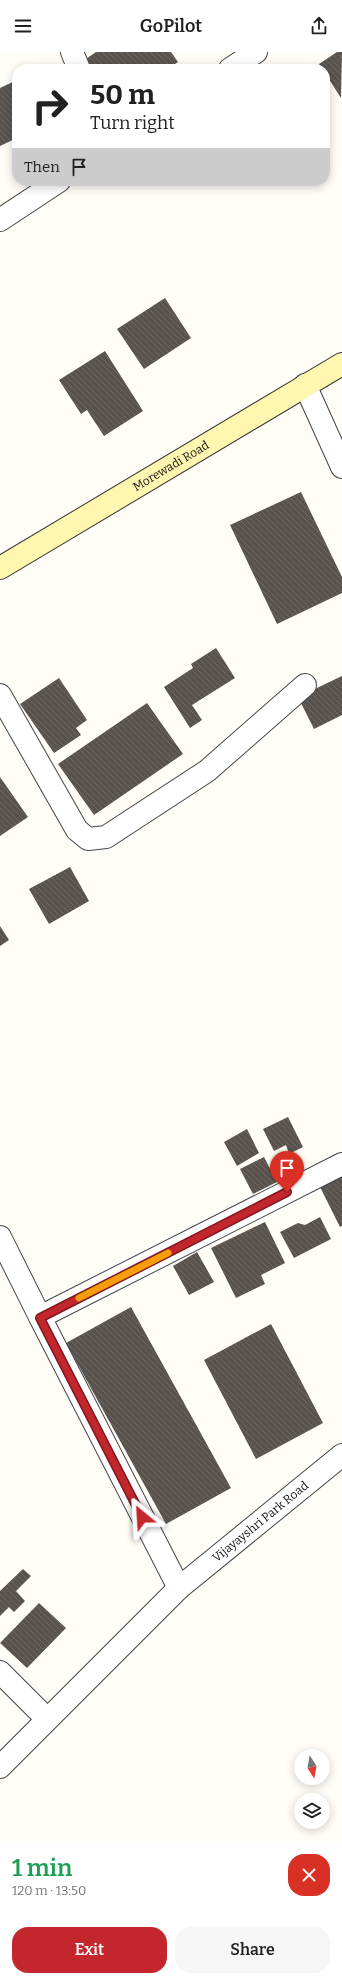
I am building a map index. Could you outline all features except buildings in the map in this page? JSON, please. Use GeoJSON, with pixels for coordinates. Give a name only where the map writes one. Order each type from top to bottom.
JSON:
{"type":"FeatureCollection","features":[{"type":"Feature","properties":{"kind":"main road","name":"Morewadi Road"},"geometry":{"type":"LineString","coordinates":[[2,563],[342,364]]}},
{"type":"Feature","properties":{"kind":"street"},"geometry":{"type":"LineString","coordinates":[[72,52],[77,64]]}},
{"type":"Feature","properties":{"kind":"street"},"geometry":{"type":"LineString","coordinates":[[238,64],[256,52]]}},
{"type":"Feature","properties":{"kind":"street"},"geometry":{"type":"LineString","coordinates":[[0,220],[51,186]]}},
{"type":"Feature","properties":{"kind":"street"},"geometry":{"type":"LineString","coordinates":[[305,385],[342,467]]}},
{"type":"Feature","properties":{"kind":"street"},"geometry":{"type":"LineString","coordinates":[[0,695],[77,830],[88,839],[106,837],[207,771],[306,685]]}},
{"type":"Feature","properties":{"kind":"street"},"geometry":{"type":"LineString","coordinates":[[40,1318],[342,1164]]}},
{"type":"Feature","properties":{"kind":"street"},"geometry":{"type":"LineString","coordinates":[[1,1243],[179,1588]]}},
{"type":"Feature","properties":{"kind":"street","name":"Vijayayshri Park Road"},"geometry":{"type":"LineString","coordinates":[[0,1768],[47,1719],[179,1588],[342,1455]]}},
{"type":"Feature","properties":{"kind":"street"},"geometry":{"type":"LineString","coordinates":[[0,1672],[47,1719]]}},
{"type":"Feature","properties":{"kind":"slow traffic"},"geometry":{"type":"LineString","coordinates":[[79,1298],[168,1253]]}},
{"type":"Feature","properties":{"kind":"route"},"geometry":{"type":"LineString","coordinates":[[142,1517],[40,1318],[287,1192]]}}]}
